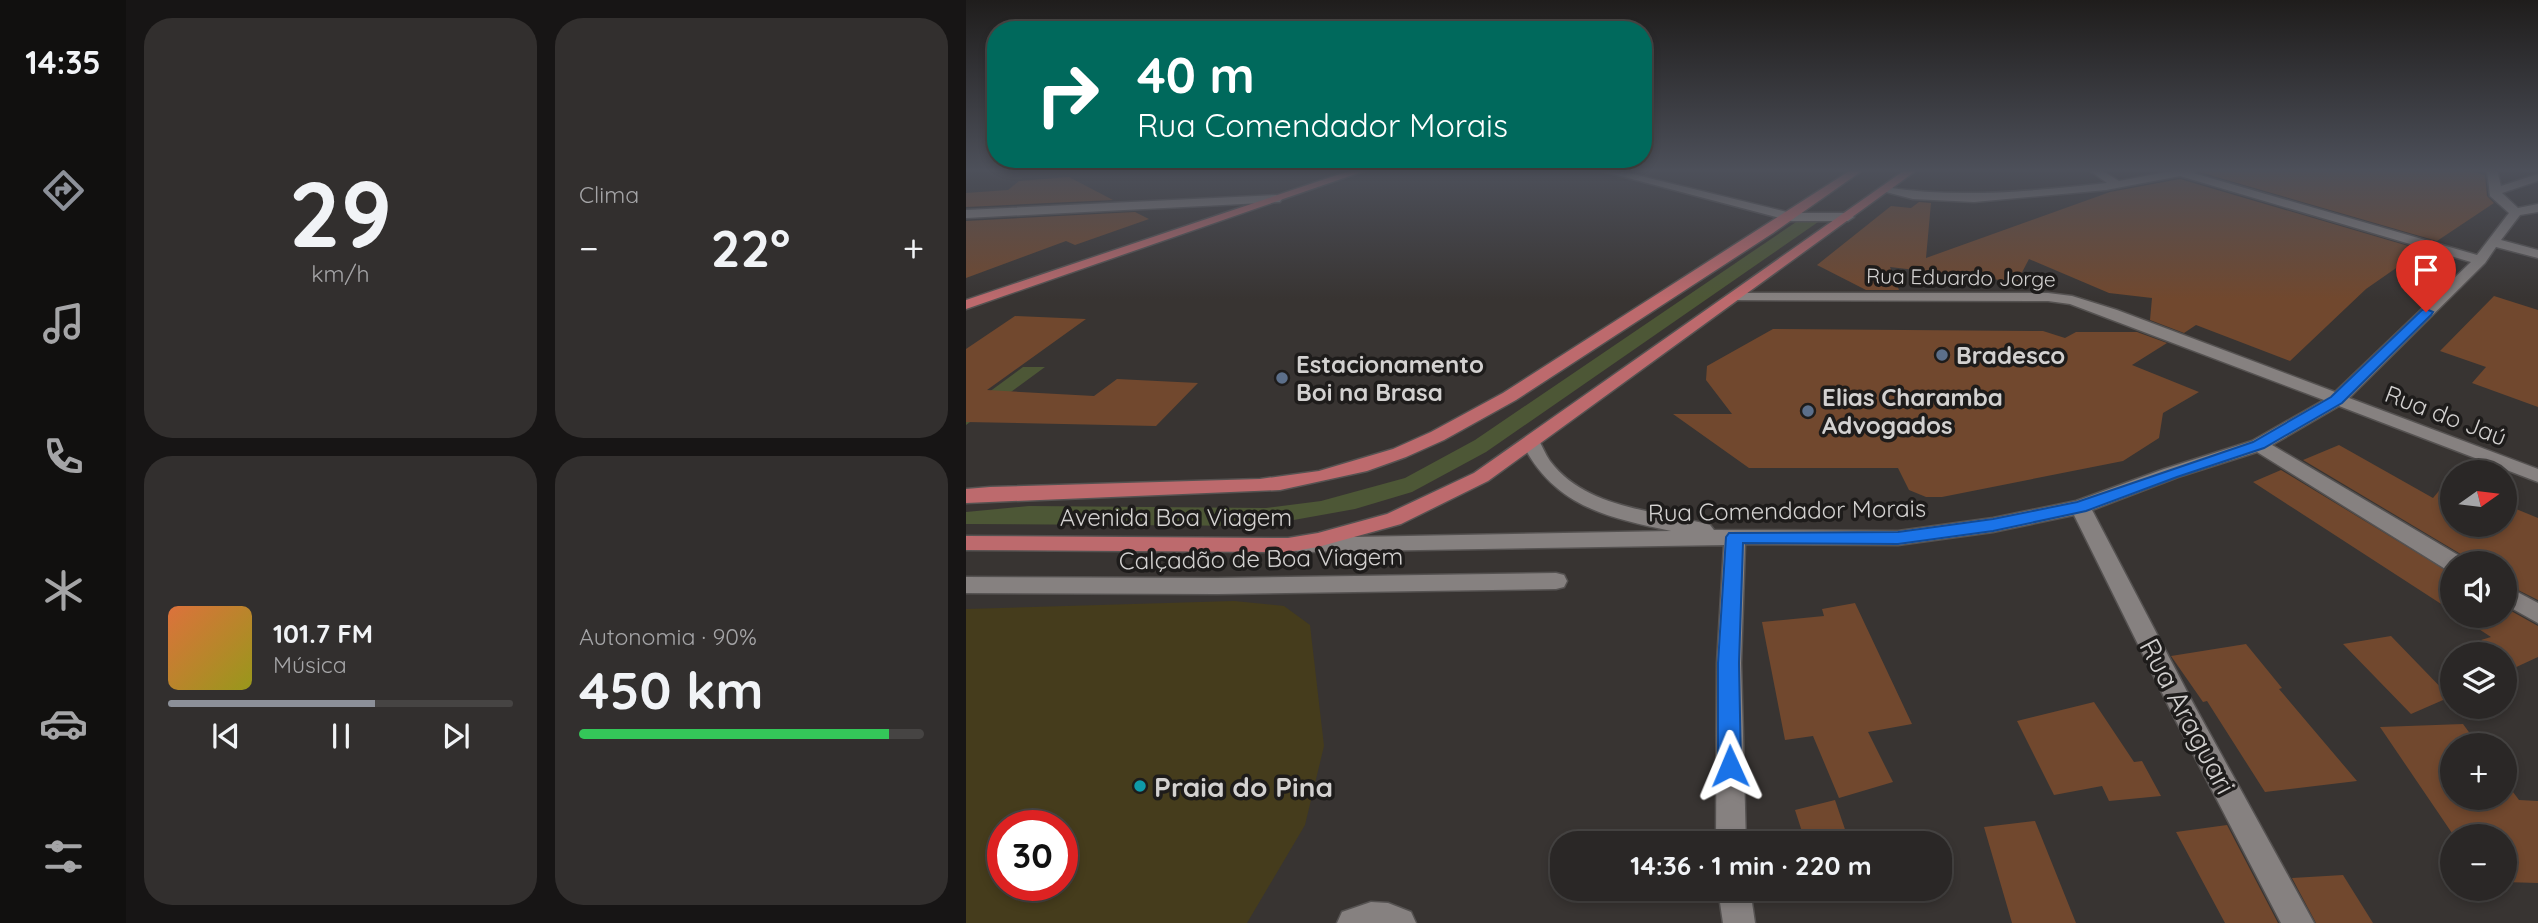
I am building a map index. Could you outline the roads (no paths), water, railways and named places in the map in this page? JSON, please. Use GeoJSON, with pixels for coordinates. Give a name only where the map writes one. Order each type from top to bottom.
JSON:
{"type":"FeatureCollection","features":[{"type":"Feature","properties":{"kind":"main road"},"geometry":{"type":"LineString","coordinates":[[966,305],[1235,213]]}},
{"type":"Feature","properties":{"kind":"main road","name":"Avenida Boa Viagem"},"geometry":{"type":"LineString","coordinates":[[966,496],[1025,490],[1241,488],[1319,478],[1396,455],[1455,429],[1501,403],[1797,213]]}},
{"type":"Feature","properties":{"kind":"main road","name":"Avenida Boa Viagem"},"geometry":{"type":"LineString","coordinates":[[966,543],[1288,545],[1318,540],[1402,516],[1481,477],[1853,213]]}},
{"type":"Feature","properties":{"kind":"street"},"geometry":{"type":"LineString","coordinates":[[966,214],[985,213]]}},
{"type":"Feature","properties":{"kind":"street"},"geometry":{"type":"LineString","coordinates":[[1775,213],[1791,217],[1848,217]]}},
{"type":"Feature","properties":{"kind":"street"},"geometry":{"type":"LineString","coordinates":[[2325,213],[2480,260]]}},
{"type":"Feature","properties":{"kind":"street","name":"Rua Comendador Morais"},"geometry":{"type":"LineString","coordinates":[[1288,545],[1735,537],[1898,538],[1993,525],[2080,507],[2171,473],[2259,445],[2337,400],[2480,260],[2515,213]]}},
{"type":"Feature","properties":{"kind":"street"},"geometry":{"type":"LineString","coordinates":[[2493,242],[2538,254]]}},
{"type":"Feature","properties":{"kind":"street","name":"Rua Eduardo Jorge"},"geometry":{"type":"LineString","coordinates":[[1735,297],[2058,297],[2112,313],[2337,400]]}},
{"type":"Feature","properties":{"kind":"street","name":"Rua do Jaú"},"geometry":{"type":"LineString","coordinates":[[2337,400],[2538,476]]}},
{"type":"Feature","properties":{"kind":"street"},"geometry":{"type":"LineString","coordinates":[[1530,441],[1540,464],[1557,481],[1581,497],[1644,518],[1735,537],[1729,663],[1731,831]]}},
{"type":"Feature","properties":{"kind":"street"},"geometry":{"type":"LineString","coordinates":[[2259,445],[2440,555]]}},
{"type":"Feature","properties":{"kind":"street","name":"Rua Araguari"},"geometry":{"type":"LineString","coordinates":[[2080,507],[2184,711],[2298,923]]}},
{"type":"Feature","properties":{"kind":"street","name":"Calçadão de Boa Viagem"},"geometry":{"type":"LineString","coordinates":[[966,585],[1217,586],[1556,581]]}},
{"type":"Feature","properties":{"kind":"street"},"geometry":{"type":"LineString","coordinates":[[2517,601],[2538,614]]}},
{"type":"Feature","properties":{"kind":"street"},"geometry":{"type":"LineString","coordinates":[[1736,901],[1739,923]]}},
{"type":"Feature","properties":{"kind":"street"},"geometry":{"type":"LineString","coordinates":[[1353,923],[1366,917],[1387,917],[1400,923]]}},
{"type":"Feature","properties":{"kind":"place","name":"Bradesco"},"geometry":{"type":"Point","coordinates":[1942,355]}},
{"type":"Feature","properties":{"kind":"place","name":"Estacionamento Boi na Brasa"},"geometry":{"type":"Point","coordinates":[1282,378]}},
{"type":"Feature","properties":{"kind":"place","name":"Elias Charamba Advogados"},"geometry":{"type":"Point","coordinates":[1808,411]}},
{"type":"Feature","properties":{"kind":"place","name":"Praia do Pina"},"geometry":{"type":"Point","coordinates":[1140,786]}}]}
